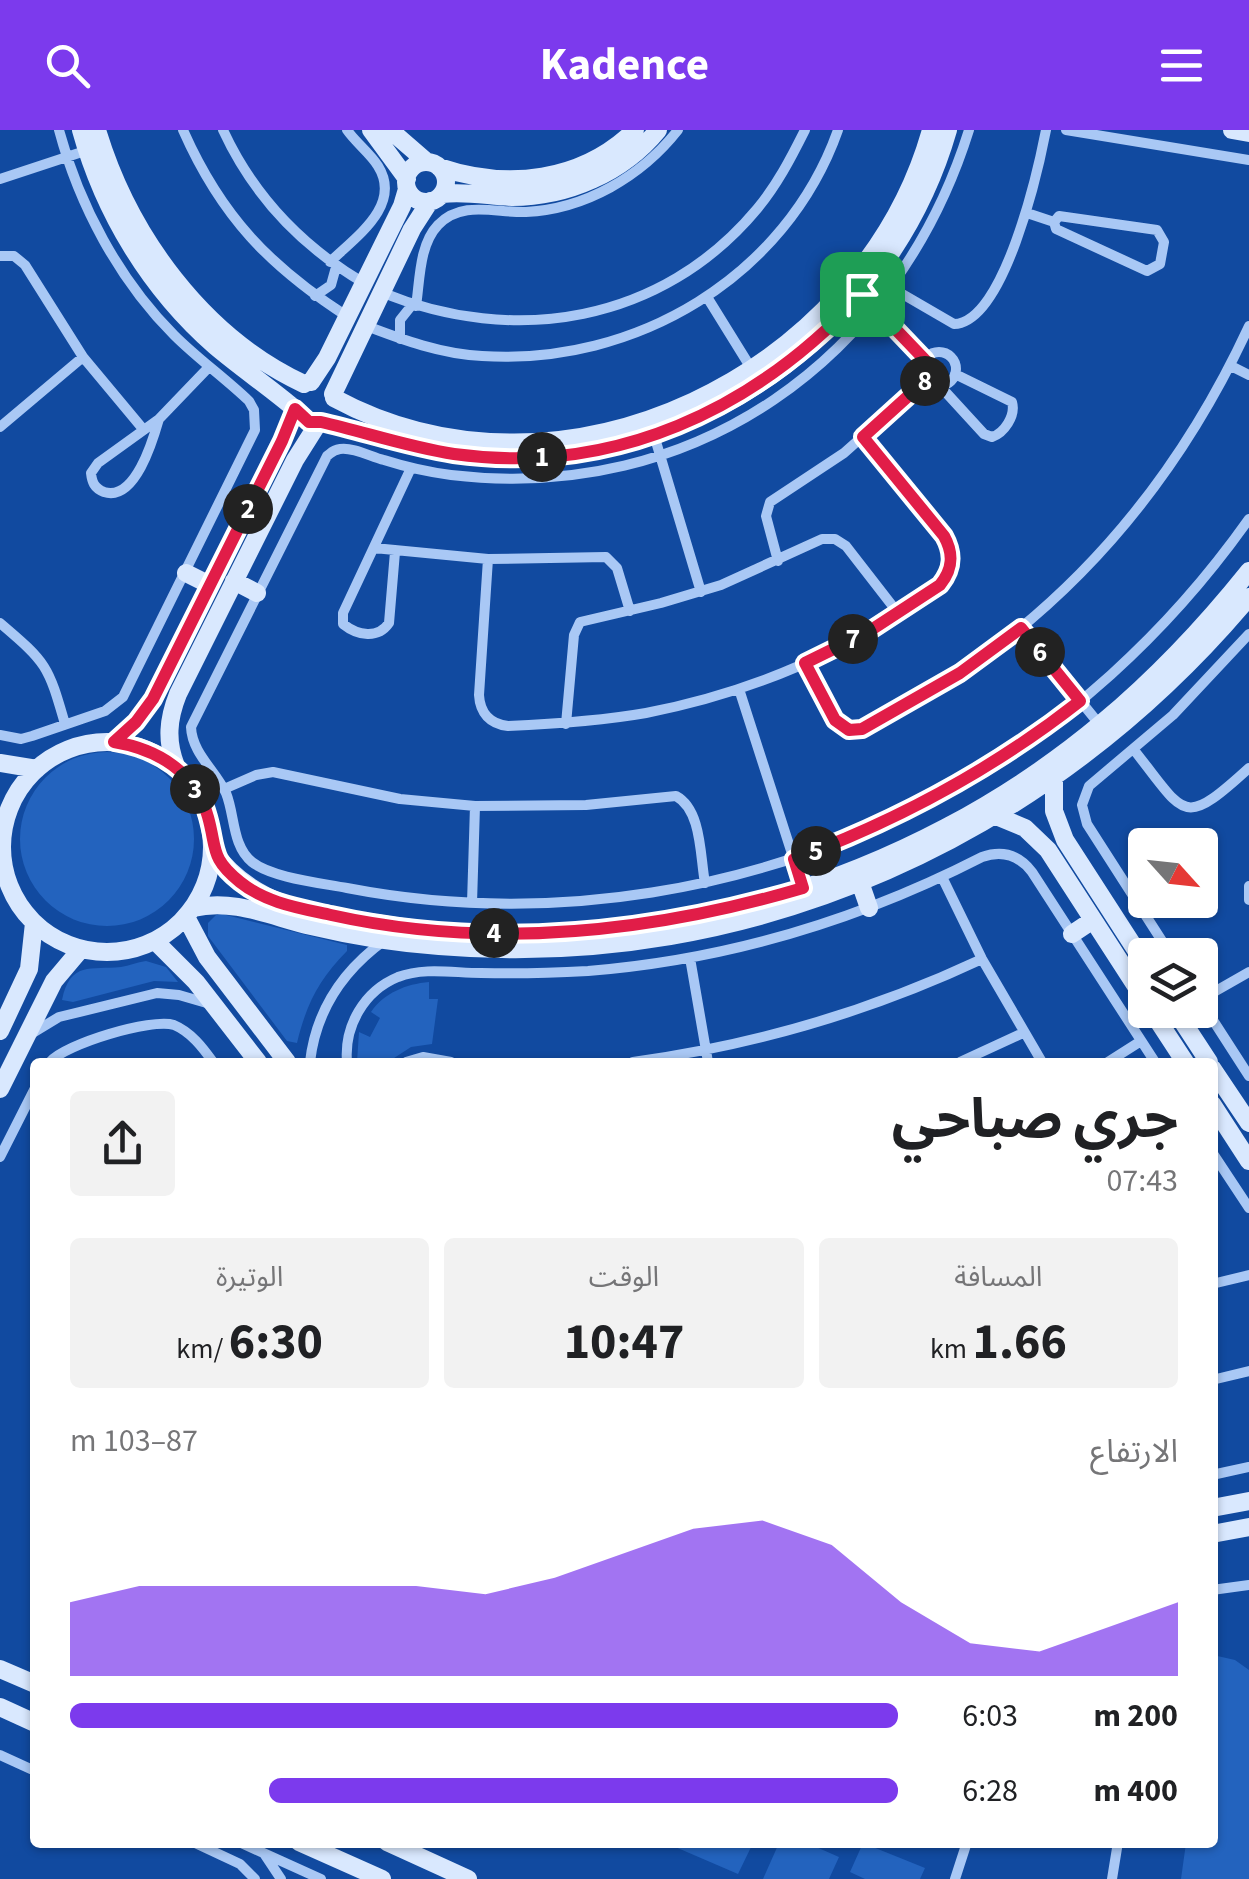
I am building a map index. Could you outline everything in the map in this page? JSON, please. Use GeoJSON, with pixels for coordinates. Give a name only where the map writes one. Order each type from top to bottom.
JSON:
{"type":"FeatureCollection","features":[{"type":"Feature","properties":{"kind":"street"},"geometry":{"type":"LineString","coordinates":[[0,735],[20,740],[105,711],[123,697],[256,430],[249,401],[171,332],[118,265],[88,211],[60,130]]}},
{"type":"Feature","properties":{"kind":"street"},"geometry":{"type":"LineString","coordinates":[[81,130],[95,142],[132,214],[174,280],[228,335],[274,369],[308,383],[321,383],[333,396],[372,417],[414,429],[502,441],[546,440],[633,425],[688,405],[753,370],[817,318],[871,256],[912,184],[931,130]]}},
{"type":"Feature","properties":{"kind":"street"},"geometry":{"type":"LineString","coordinates":[[183,130],[197,162],[236,222],[286,274],[356,321],[400,340],[478,356],[559,354],[636,334],[708,296],[740,272],[794,213],[838,130]]}},
{"type":"Feature","properties":{"kind":"street"},"geometry":{"type":"LineString","coordinates":[[223,130],[262,197],[293,232],[333,264],[414,305],[461,318],[524,322],[602,310],[646,294],[687,271],[724,242],[766,196],[785,170],[805,130]]}},
{"type":"Feature","properties":{"kind":"street"},"geometry":{"type":"LineString","coordinates":[[315,296],[331,285],[333,264],[372,222],[384,200],[378,164],[347,130]]}},
{"type":"Feature","properties":{"kind":"street"},"geometry":{"type":"LineString","coordinates":[[371,130],[419,200],[465,192],[511,197],[574,187],[630,157],[658,130]]}},
{"type":"Feature","properties":{"kind":"street"},"geometry":{"type":"LineString","coordinates":[[372,287],[417,219],[436,198],[445,177],[390,130]]}},
{"type":"Feature","properties":{"kind":"street"},"geometry":{"type":"LineString","coordinates":[[176,766],[168,738],[172,708],[295,460],[320,422],[332,412],[333,396],[356,321],[416,165],[433,164],[503,180],[555,175],[603,156],[635,130]]}},
{"type":"Feature","properties":{"kind":"street"},"geometry":{"type":"LineString","coordinates":[[400,340],[400,320],[414,305],[428,240],[447,217],[475,208],[524,212],[549,209],[597,194],[640,169],[678,130]]}},
{"type":"Feature","properties":{"kind":"street"},"geometry":{"type":"LineString","coordinates":[[95,142],[108,204],[155,281],[216,347],[304,420],[426,449],[483,457],[570,454],[654,435],[712,411],[766,380],[816,341],[862,294],[911,220],[948,130]]}},
{"type":"Feature","properties":{"kind":"street"},"geometry":{"type":"LineString","coordinates":[[968,130],[937,214],[876,308],[846,341],[779,397],[702,439],[660,455],[592,472],[535,478],[477,477],[410,468],[346,449],[327,456],[192,727],[194,745],[224,788],[241,848],[260,867],[369,892],[472,903],[589,901],[704,883],[794,859],[895,818],[1022,745],[1080,701],[1160,628],[1249,519]]}},
{"type":"Feature","properties":{"kind":"street"},"geometry":{"type":"LineString","coordinates":[[892,288],[946,321],[963,324],[971,320],[999,278],[1027,214],[1046,130]]}},
{"type":"Feature","properties":{"kind":"street"},"geometry":{"type":"LineString","coordinates":[[1066,130],[1249,160]]}},
{"type":"Feature","properties":{"kind":"street"},"geometry":{"type":"LineString","coordinates":[[1232,130],[1249,133]]}},
{"type":"Feature","properties":{"kind":"street"},"geometry":{"type":"LineString","coordinates":[[0,179],[67,158],[95,142]]}},
{"type":"Feature","properties":{"kind":"street"},"geometry":{"type":"LineString","coordinates":[[1027,214],[1054,222]]}},
{"type":"Feature","properties":{"kind":"street"},"geometry":{"type":"LineString","coordinates":[[1060,216],[1157,230],[1164,242],[1160,264],[1147,271],[1056,229],[1054,222],[1060,216]]}},
{"type":"Feature","properties":{"kind":"street"},"geometry":{"type":"LineString","coordinates":[[0,256],[14,256],[25,265],[83,357],[143,430]]}},
{"type":"Feature","properties":{"kind":"street"},"geometry":{"type":"LineString","coordinates":[[862,294],[925,360]]}},
{"type":"Feature","properties":{"kind":"street"},"geometry":{"type":"LineString","coordinates":[[708,296],[753,370]]}},
{"type":"Feature","properties":{"kind":"street"},"geometry":{"type":"LineString","coordinates":[[114,742],[153,699],[282,441],[295,409],[296,392],[308,383],[356,321]]}},
{"type":"Feature","properties":{"kind":"street"},"geometry":{"type":"LineString","coordinates":[[805,663],[835,720],[844,728],[856,730],[928,694],[1021,628],[1084,572],[1140,508],[1189,440],[1249,326]]}},
{"type":"Feature","properties":{"kind":"street"},"geometry":{"type":"LineString","coordinates":[[926,380],[922,366],[925,360],[936,353],[949,356],[956,367],[955,374],[950,382],[940,386]]}},
{"type":"Feature","properties":{"kind":"street"},"geometry":{"type":"LineString","coordinates":[[0,427],[83,357]]}},
{"type":"Feature","properties":{"kind":"street"},"geometry":{"type":"LineString","coordinates":[[1230,366],[1249,375]]}},
{"type":"Feature","properties":{"kind":"street"},"geometry":{"type":"LineString","coordinates":[[158,419],[132,480],[114,493],[98,489],[91,478],[94,468],[158,419],[208,368]]}},
{"type":"Feature","properties":{"kind":"street"},"geometry":{"type":"LineString","coordinates":[[926,380],[940,386],[984,434],[999,434],[1013,415],[1012,402],[955,374]]}},
{"type":"Feature","properties":{"kind":"street"},"geometry":{"type":"LineString","coordinates":[[778,561],[767,523],[770,502],[863,437],[926,380]]}},
{"type":"Feature","properties":{"kind":"street"},"geometry":{"type":"LineString","coordinates":[[654,435],[701,592]]}},
{"type":"Feature","properties":{"kind":"street"},"geometry":{"type":"LineString","coordinates":[[488,560],[479,696],[482,710],[500,725],[566,724],[646,712],[739,688],[805,663],[898,614],[947,576],[952,556],[944,536],[863,437]]}},
{"type":"Feature","properties":{"kind":"street"},"geometry":{"type":"LineString","coordinates":[[396,552],[389,623],[382,631],[367,634],[346,626],[342,616],[410,468]]}},
{"type":"Feature","properties":{"kind":"street"},"geometry":{"type":"LineString","coordinates":[[566,724],[576,628],[586,619],[701,592],[822,539],[835,539],[846,546],[898,614]]}},
{"type":"Feature","properties":{"kind":"street"},"geometry":{"type":"LineString","coordinates":[[374,548],[488,560],[606,557],[617,568],[630,611]]}},
{"type":"Feature","properties":{"kind":"street"},"geometry":{"type":"LineString","coordinates":[[213,851],[238,881],[272,901],[348,918],[462,932],[558,933],[634,926],[748,904],[867,864],[974,812],[1046,766],[1100,725],[1182,650],[1249,570]]}},
{"type":"Feature","properties":{"kind":"street"},"geometry":{"type":"LineString","coordinates":[[186,572],[210,585]]}},
{"type":"Feature","properties":{"kind":"street"},"geometry":{"type":"LineString","coordinates":[[234,581],[258,592]]}},
{"type":"Feature","properties":{"kind":"street"},"geometry":{"type":"LineString","coordinates":[[190,912],[217,904],[242,907],[313,927],[384,940],[492,949],[600,946],[723,925],[809,901],[922,855],[996,816],[1054,779],[1182,672],[1249,597]]}},
{"type":"Feature","properties":{"kind":"street"},"geometry":{"type":"LineString","coordinates":[[0,623],[44,662],[64,724]]}},
{"type":"Feature","properties":{"kind":"street"},"geometry":{"type":"LineString","coordinates":[[1021,628],[1100,725]]}},
{"type":"Feature","properties":{"kind":"street"},"geometry":{"type":"LineString","coordinates":[[1160,938],[1083,814],[1082,804],[1089,786],[1134,750],[1210,678],[1249,634]]}},
{"type":"Feature","properties":{"kind":"street"},"geometry":{"type":"LineString","coordinates":[[739,688],[803,888]]}},
{"type":"Feature","properties":{"kind":"street"},"geometry":{"type":"LineString","coordinates":[[114,742],[157,753],[176,766],[208,813],[213,851],[207,881],[190,912],[155,941],[124,951],[81,949],[58,940],[34,923],[12,893],[6,876],[2,823],[15,796],[37,768],[73,747],[114,742]]}},
{"type":"Feature","properties":{"kind":"street"},"geometry":{"type":"LineString","coordinates":[[1134,750],[1175,802],[1187,808],[1208,805],[1249,768]]}},
{"type":"Feature","properties":{"kind":"street"},"geometry":{"type":"LineString","coordinates":[[0,763],[37,768]]}},
{"type":"Feature","properties":{"kind":"street"},"geometry":{"type":"LineString","coordinates":[[224,788],[256,774],[281,773],[400,799],[476,806],[549,807],[676,796],[693,813],[704,883]]}},
{"type":"Feature","properties":{"kind":"street"},"geometry":{"type":"LineString","coordinates":[[1054,779],[1054,810],[1064,840],[1128,938]]}},
{"type":"Feature","properties":{"kind":"street"},"geometry":{"type":"LineString","coordinates":[[472,903],[476,806]]}},
{"type":"Feature","properties":{"kind":"street"},"geometry":{"type":"LineString","coordinates":[[996,816],[1038,838],[1128,974]]}},
{"type":"Feature","properties":{"kind":"street"},"geometry":{"type":"LineString","coordinates":[[347,1058],[347,1041],[356,1014],[374,992],[398,977],[426,971],[566,972],[690,958],[780,937],[869,908],[990,854],[1010,854],[1026,864],[1152,1058]]}},
{"type":"Feature","properties":{"kind":"street"},"geometry":{"type":"LineString","coordinates":[[942,877],[982,959],[1040,1058]]}},
{"type":"Feature","properties":{"kind":"street"},"geometry":{"type":"LineString","coordinates":[[860,882],[869,908]]}},
{"type":"Feature","properties":{"kind":"street"},"geometry":{"type":"LineString","coordinates":[[1249,886],[1249,900]]}},
{"type":"Feature","properties":{"kind":"street"},"geometry":{"type":"LineString","coordinates":[[190,912],[207,957],[285,1058]]}},
{"type":"Feature","properties":{"kind":"street"},"geometry":{"type":"LineString","coordinates":[[1072,934],[1093,920]]}},
{"type":"Feature","properties":{"kind":"street"},"geometry":{"type":"LineString","coordinates":[[0,1031],[29,969],[34,923]]}},
{"type":"Feature","properties":{"kind":"street"},"geometry":{"type":"LineString","coordinates":[[311,1058],[317,1026],[337,986],[358,961],[384,940]]}},
{"type":"Feature","properties":{"kind":"street"},"geometry":{"type":"LineString","coordinates":[[155,941],[186,971],[255,1058]]}},
{"type":"Feature","properties":{"kind":"street"},"geometry":{"type":"LineString","coordinates":[[0,1089],[54,981],[81,949]]}},
{"type":"Feature","properties":{"kind":"street"},"geometry":{"type":"LineString","coordinates":[[690,958],[707,1057],[838,1018],[929,984],[982,959]]}},
{"type":"Feature","properties":{"kind":"street"},"geometry":{"type":"LineString","coordinates":[[1249,972],[1200,1000],[1249,1076]]}},
{"type":"Feature","properties":{"kind":"street"},"geometry":{"type":"LineString","coordinates":[[26,1037],[60,1017],[158,994],[179,994],[214,1006]]}},
{"type":"Feature","properties":{"kind":"street"},"geometry":{"type":"LineString","coordinates":[[55,1058],[66,1049],[157,1023],[188,1033],[210,1058]]}},
{"type":"Feature","properties":{"kind":"street"},"geometry":{"type":"LineString","coordinates":[[1164,1028],[1183,1058]]}},
{"type":"Feature","properties":{"kind":"street"},"geometry":{"type":"LineString","coordinates":[[1188,1028],[1207,1058]]}},
{"type":"Feature","properties":{"kind":"street"},"geometry":{"type":"LineString","coordinates":[[970,1058],[1024,1033]]}},
{"type":"Feature","properties":{"kind":"street"},"geometry":{"type":"LineString","coordinates":[[1114,1058],[1141,1041]]}},
{"type":"Feature","properties":{"kind":"street"},"geometry":{"type":"LineString","coordinates":[[989,1050],[992,1058]]}},
{"type":"Feature","properties":{"kind":"street"},"geometry":{"type":"LineString","coordinates":[[1218,1076],[1249,1123]]}},
{"type":"Feature","properties":{"kind":"street"},"geometry":{"type":"LineString","coordinates":[[0,1156],[30,1098]]}},
{"type":"Feature","properties":{"kind":"street"},"geometry":{"type":"LineString","coordinates":[[1218,1113],[1249,1160]]}},
{"type":"Feature","properties":{"kind":"street"},"geometry":{"type":"LineString","coordinates":[[1218,1161],[1249,1208]]}},
{"type":"Feature","properties":{"kind":"street"},"geometry":{"type":"LineString","coordinates":[[1218,1283],[1249,1275]]}},
{"type":"Feature","properties":{"kind":"street"},"geometry":{"type":"LineString","coordinates":[[1218,1379],[1249,1372]]}},
{"type":"Feature","properties":{"kind":"street"},"geometry":{"type":"LineString","coordinates":[[1218,1473],[1249,1467]]}},
{"type":"Feature","properties":{"kind":"street"},"geometry":{"type":"LineString","coordinates":[[1218,1507],[1244,1502],[1248,1527],[1218,1533]]}},
{"type":"Feature","properties":{"kind":"street"},"geometry":{"type":"LineString","coordinates":[[1218,1589],[1249,1585]]}},
{"type":"Feature","properties":{"kind":"street"},"geometry":{"type":"LineString","coordinates":[[0,1669],[30,1682]]}},
{"type":"Feature","properties":{"kind":"street"},"geometry":{"type":"LineString","coordinates":[[0,1707],[30,1721]]}},
{"type":"Feature","properties":{"kind":"street"},"geometry":{"type":"LineString","coordinates":[[0,1756],[30,1768]]}},
{"type":"Feature","properties":{"kind":"street"},"geometry":{"type":"LineString","coordinates":[[206,1848],[240,1864],[255,1879]]}},
{"type":"Feature","properties":{"kind":"street"},"geometry":{"type":"LineString","coordinates":[[252,1848],[321,1879]]}},
{"type":"Feature","properties":{"kind":"street"},"geometry":{"type":"LineString","coordinates":[[312,1848],[382,1879]]}},
{"type":"Feature","properties":{"kind":"street"},"geometry":{"type":"LineString","coordinates":[[400,1848],[468,1879]]}},
{"type":"Feature","properties":{"kind":"street"},"geometry":{"type":"LineString","coordinates":[[955,1879],[966,1848]]}},
{"type":"Feature","properties":{"kind":"street"},"geometry":{"type":"LineString","coordinates":[[1112,1879],[1117,1848]]}},
{"type":"Feature","properties":{"kind":"street"},"geometry":{"type":"LineString","coordinates":[[265,1854],[281,1879]]}},
{"type":"Feature","properties":{"kind":"shaded area"},"geometry":{"type":"Polygon","coordinates":[[[107,752],[140,758],[169,777],[188,806],[194,839],[188,872],[169,901],[140,920],[107,926],[74,920],[45,901],[26,872],[20,839],[26,806],[45,777],[74,758],[107,752]]]}},
{"type":"Feature","properties":{"kind":"shaded area"},"geometry":{"type":"Polygon","coordinates":[[[222,914],[347,945],[347,951],[315,993],[297,1043],[287,1041],[208,936],[208,923],[222,914]]]}},
{"type":"Feature","properties":{"kind":"shaded area"},"geometry":{"type":"Polygon","coordinates":[[[146,961],[166,967],[178,982],[154,981],[73,1002],[62,1000],[76,973],[146,961]]]}},
{"type":"Feature","properties":{"kind":"shaded area"},"geometry":{"type":"Polygon","coordinates":[[[429,982],[429,999],[438,999],[432,1044],[411,1047],[394,1058],[357,1058],[359,1032],[370,1037],[380,1018],[371,1012],[376,1005],[412,985],[429,982]]]}},
{"type":"Feature","properties":{"kind":"shaded area"},"geometry":{"type":"Polygon","coordinates":[[[1218,1656],[1235,1660],[1249,1670],[1249,1879],[1181,1879],[1185,1848],[1218,1848],[1218,1656]]]}},
{"type":"Feature","properties":{"kind":"shaded area"},"geometry":{"type":"Polygon","coordinates":[[[678,1848],[751,1848],[738,1874],[678,1848]]]}},
{"type":"Feature","properties":{"kind":"shaded area"},"geometry":{"type":"Polygon","coordinates":[[[777,1848],[818,1848],[839,1857],[829,1879],[763,1879],[777,1848]]]}},
{"type":"Feature","properties":{"kind":"shaded area"},"geometry":{"type":"Polygon","coordinates":[[[861,1848],[875,1848],[925,1868],[920,1879],[865,1879],[850,1872],[861,1848]]]}},
{"type":"Feature","properties":{"kind":"route"},"geometry":{"type":"LineString","coordinates":[[862,294],[925,360],[922,366],[926,380],[863,437],[944,536],[952,556],[947,576],[940,585],[868,632],[805,663],[835,720],[849,730],[862,729],[928,694],[1021,628],[1080,701],[1037,735],[944,793],[845,840],[794,859],[803,888],[692,917],[577,932],[462,932],[348,918],[272,901],[238,881],[213,851],[208,813],[189,780],[157,753],[114,742],[153,699],[295,409],[309,422],[454,454],[512,458],[598,450],[684,424],[740,396],[816,341],[862,294]]}}]}
